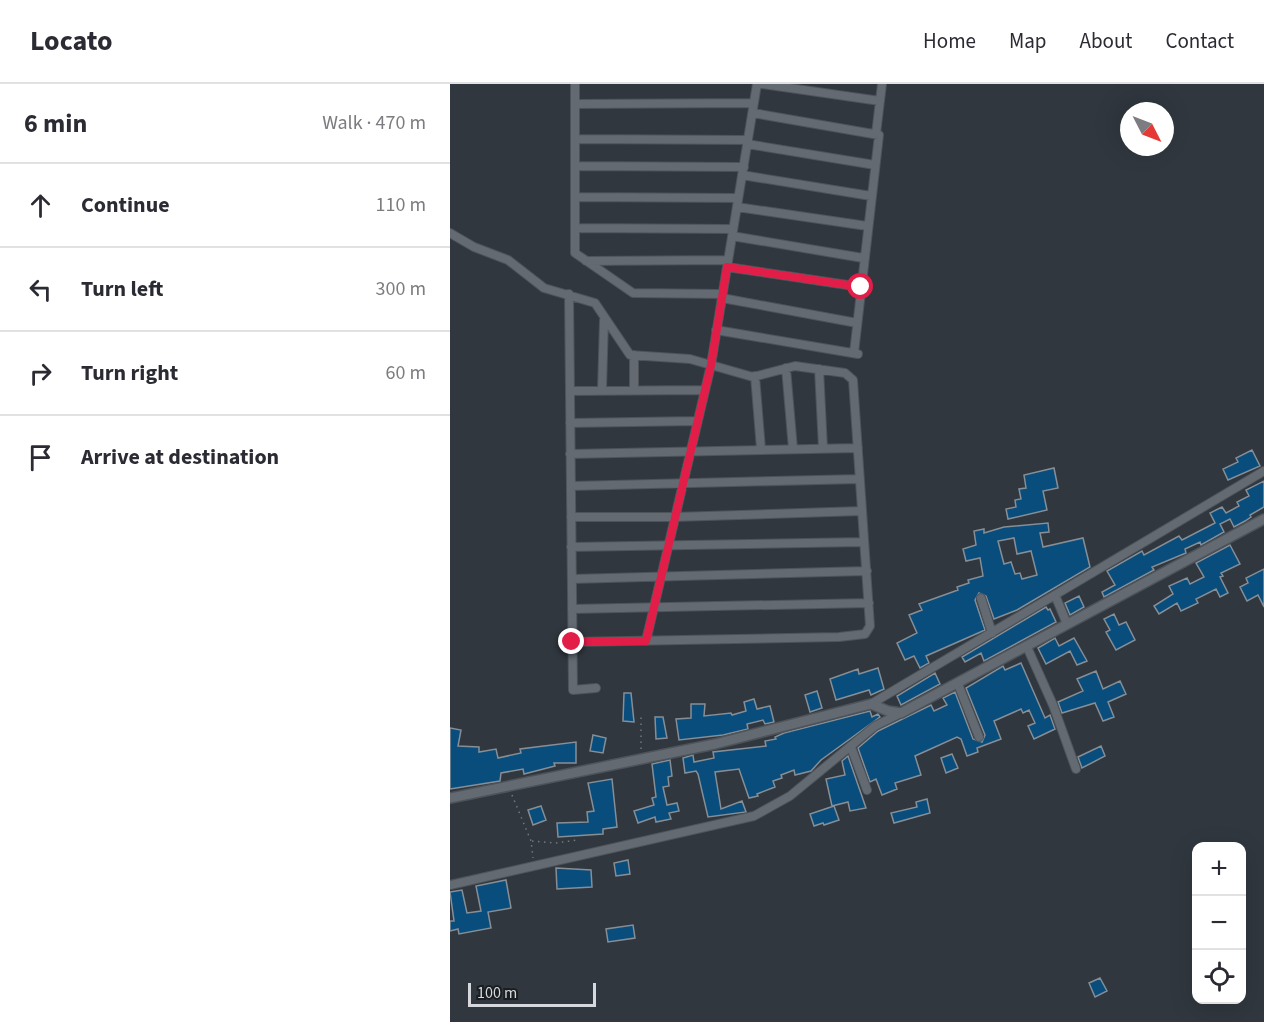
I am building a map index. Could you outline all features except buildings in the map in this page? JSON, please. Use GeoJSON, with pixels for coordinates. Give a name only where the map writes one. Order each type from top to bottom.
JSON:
{"type":"FeatureCollection","features":[{"type":"Feature","properties":{"kind":"street"},"geometry":{"type":"LineString","coordinates":[[575,84],[575,253],[633,293],[722,296],[857,323]]}},
{"type":"Feature","properties":{"kind":"street"},"geometry":{"type":"LineString","coordinates":[[646,641],[711,365],[757,84]]}},
{"type":"Feature","properties":{"kind":"street"},"geometry":{"type":"LineString","coordinates":[[762,84],[880,101]]}},
{"type":"Feature","properties":{"kind":"street"},"geometry":{"type":"LineString","coordinates":[[716,330],[857,353],[857,323],[863,258],[879,135],[876,134],[882,84]]}},
{"type":"Feature","properties":{"kind":"street"},"geometry":{"type":"LineString","coordinates":[[575,104],[754,103]]}},
{"type":"Feature","properties":{"kind":"street"},"geometry":{"type":"LineString","coordinates":[[753,113],[876,134]]}},
{"type":"Feature","properties":{"kind":"street"},"geometry":{"type":"LineString","coordinates":[[576,139],[748,142],[875,165]]}},
{"type":"Feature","properties":{"kind":"street"},"geometry":{"type":"LineString","coordinates":[[575,166],[743,171],[871,196]]}},
{"type":"Feature","properties":{"kind":"street"},"geometry":{"type":"LineString","coordinates":[[575,197],[738,198]]}},
{"type":"Feature","properties":{"kind":"street"},"geometry":{"type":"LineString","coordinates":[[737,207],[867,226]]}},
{"type":"Feature","properties":{"kind":"street"},"geometry":{"type":"LineString","coordinates":[[575,228],[733,233],[863,258]]}},
{"type":"Feature","properties":{"kind":"street"},"geometry":{"type":"LineString","coordinates":[[450,232],[474,247],[508,260],[544,288],[595,303],[626,352],[634,355],[690,358],[755,376],[795,366],[844,373],[853,380],[869,603],[870,626],[865,634],[839,637],[572,642]]}},
{"type":"Feature","properties":{"kind":"street"},"geometry":{"type":"LineString","coordinates":[[585,261],[728,263],[861,287]]}},
{"type":"Feature","properties":{"kind":"street"},"geometry":{"type":"LineString","coordinates":[[569,294],[573,690],[596,688]]}},
{"type":"Feature","properties":{"kind":"street"},"geometry":{"type":"LineString","coordinates":[[602,390],[604,318]]}},
{"type":"Feature","properties":{"kind":"street"},"geometry":{"type":"LineString","coordinates":[[634,355],[634,390]]}},
{"type":"Feature","properties":{"kind":"street"},"geometry":{"type":"LineString","coordinates":[[786,368],[793,449]]}},
{"type":"Feature","properties":{"kind":"street"},"geometry":{"type":"LineString","coordinates":[[819,369],[823,448]]}},
{"type":"Feature","properties":{"kind":"street"},"geometry":{"type":"LineString","coordinates":[[755,376],[761,449]]}},
{"type":"Feature","properties":{"kind":"street"},"geometry":{"type":"LineString","coordinates":[[570,391],[705,390]]}},
{"type":"Feature","properties":{"kind":"street"},"geometry":{"type":"LineString","coordinates":[[570,423],[697,421]]}},
{"type":"Feature","properties":{"kind":"street"},"geometry":{"type":"LineString","coordinates":[[570,453],[858,448]]}},
{"type":"Feature","properties":{"kind":"street"},"geometry":{"type":"LineString","coordinates":[[450,798],[799,725],[871,704],[1264,471]]}},
{"type":"Feature","properties":{"kind":"street"},"geometry":{"type":"LineString","coordinates":[[571,486],[860,479]]}},
{"type":"Feature","properties":{"kind":"street"},"geometry":{"type":"LineString","coordinates":[[571,517],[674,517],[862,511]]}},
{"type":"Feature","properties":{"kind":"street"},"geometry":{"type":"LineString","coordinates":[[450,885],[754,816],[790,796],[875,726],[958,684],[1264,519]]}},
{"type":"Feature","properties":{"kind":"street"},"geometry":{"type":"LineString","coordinates":[[571,547],[864,542]]}},
{"type":"Feature","properties":{"kind":"street"},"geometry":{"type":"LineString","coordinates":[[572,579],[867,572]]}},
{"type":"Feature","properties":{"kind":"street"},"geometry":{"type":"LineString","coordinates":[[1055,595],[1067,624]]}},
{"type":"Feature","properties":{"kind":"street"},"geometry":{"type":"LineString","coordinates":[[981,598],[992,633]]}},
{"type":"Feature","properties":{"kind":"street"},"geometry":{"type":"LineString","coordinates":[[572,609],[869,603]]}},
{"type":"Feature","properties":{"kind":"street"},"geometry":{"type":"LineString","coordinates":[[1027,647],[1053,705],[1076,769]]}},
{"type":"Feature","properties":{"kind":"street"},"geometry":{"type":"LineString","coordinates":[[958,684],[979,737]]}},
{"type":"Feature","properties":{"kind":"street"},"geometry":{"type":"LineString","coordinates":[[871,704],[888,711],[902,713]]}},
{"type":"Feature","properties":{"kind":"street"},"geometry":{"type":"LineString","coordinates":[[851,747],[867,790]]}},
{"type":"Feature","properties":{"kind":"path"},"geometry":{"type":"LineString","coordinates":[[641,716],[641,759]]}},
{"type":"Feature","properties":{"kind":"path"},"geometry":{"type":"LineString","coordinates":[[508,786],[531,841],[534,865]]}},
{"type":"Feature","properties":{"kind":"path"},"geometry":{"type":"LineString","coordinates":[[531,841],[555,843],[578,840]]}},
{"type":"Feature","properties":{"kind":"route"},"geometry":{"type":"LineString","coordinates":[[572,642],[646,641],[711,365],[727,267],[861,287]]}}]}
